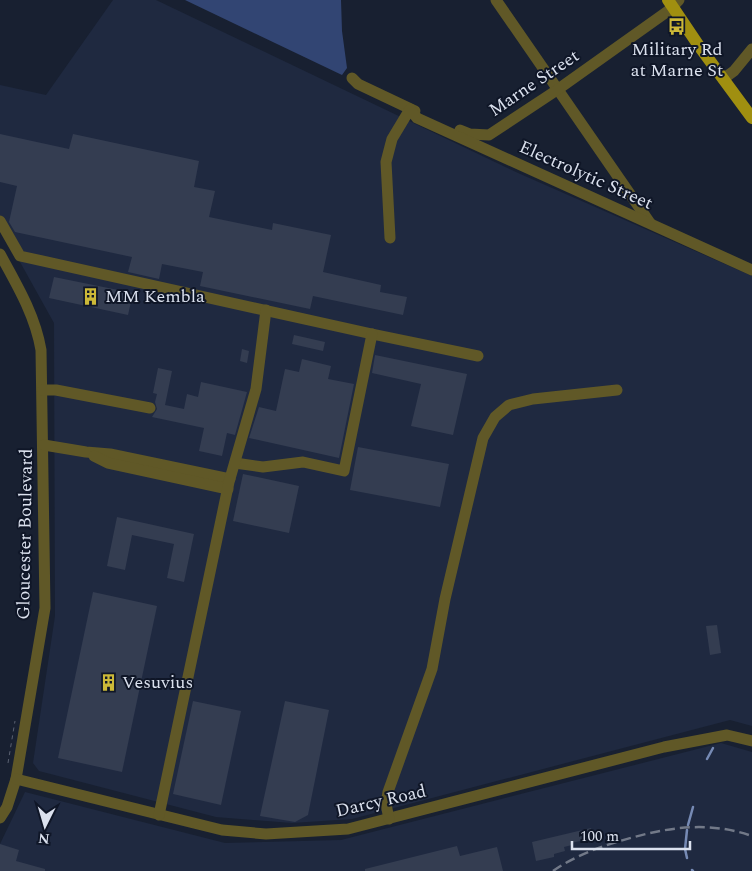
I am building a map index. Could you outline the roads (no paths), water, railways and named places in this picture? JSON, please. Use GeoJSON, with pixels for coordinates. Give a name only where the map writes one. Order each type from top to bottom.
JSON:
{"type":"FeatureCollection","features":[{"type":"Feature","properties":{"kind":"main road"},"geometry":{"type":"LineString","coordinates":[[673,2],[723,79],[752,118]]}},
{"type":"Feature","properties":{"kind":"street"},"geometry":{"type":"LineString","coordinates":[[496,0],[650,223]]}},
{"type":"Feature","properties":{"kind":"street","name":"Marne Street"},"geometry":{"type":"LineString","coordinates":[[352,78],[358,84],[410,109],[470,134],[489,134],[557,90],[673,2]]}},
{"type":"Feature","properties":{"kind":"street"},"geometry":{"type":"LineString","coordinates":[[723,79],[734,71],[752,49]]}},
{"type":"Feature","properties":{"kind":"street"},"geometry":{"type":"LineString","coordinates":[[390,238],[386,162],[392,139],[410,109]]}},
{"type":"Feature","properties":{"kind":"street","name":"Electrolytic Street"},"geometry":{"type":"LineString","coordinates":[[410,109],[417,118],[752,270]]}},
{"type":"Feature","properties":{"kind":"street"},"geometry":{"type":"LineString","coordinates":[[0,221],[20,256],[478,356]]}},
{"type":"Feature","properties":{"kind":"street","name":"Gloucester Boulevard"},"geometry":{"type":"LineString","coordinates":[[0,254],[24,298],[39,337],[43,363],[46,608],[16,779],[0,818]]}},
{"type":"Feature","properties":{"kind":"street"},"geometry":{"type":"LineString","coordinates":[[159,815],[229,484],[256,389],[266,310]]}},
{"type":"Feature","properties":{"kind":"street"},"geometry":{"type":"LineString","coordinates":[[235,463],[263,467],[303,462],[344,472],[372,334]]}},
{"type":"Feature","properties":{"kind":"street"},"geometry":{"type":"LineString","coordinates":[[43,390],[56,390],[150,408]]}},
{"type":"Feature","properties":{"kind":"street"},"geometry":{"type":"LineString","coordinates":[[389,819],[386,804],[388,792],[432,670],[445,599],[483,438],[495,417],[509,405],[533,399],[617,390]]}},
{"type":"Feature","properties":{"kind":"street"},"geometry":{"type":"LineString","coordinates":[[44,445],[86,452],[108,462],[229,484]]}},
{"type":"Feature","properties":{"kind":"street","name":"Darcy Road"},"geometry":{"type":"LineString","coordinates":[[16,779],[222,830],[266,834],[348,830],[664,747],[727,735],[752,741]]}},
{"type":"Feature","properties":{"kind":"waterway"},"geometry":{"type":"LineString","coordinates":[[707,759],[713,748]]}},
{"type":"Feature","properties":{"kind":"waterway"},"geometry":{"type":"LineString","coordinates":[[688,825],[693,807]]}},
{"type":"Feature","properties":{"kind":"waterway"},"geometry":{"type":"LineString","coordinates":[[687,830],[685,849],[687,858]]}},
{"type":"Feature","properties":{"kind":"railway"},"geometry":{"type":"LineString","coordinates":[[553,871],[577,857],[602,847],[636,836],[669,829],[718,828],[752,836]]}},
{"type":"Feature","properties":{"kind":"place","name":"Military Rd at Marne St"},"geometry":{"type":"Point","coordinates":[677,26]}},
{"type":"Feature","properties":{"kind":"place","name":"MM Kembla"},"geometry":{"type":"Point","coordinates":[91,296]}},
{"type":"Feature","properties":{"kind":"place","name":"Vesuvius"},"geometry":{"type":"Point","coordinates":[108,682]}}]}
